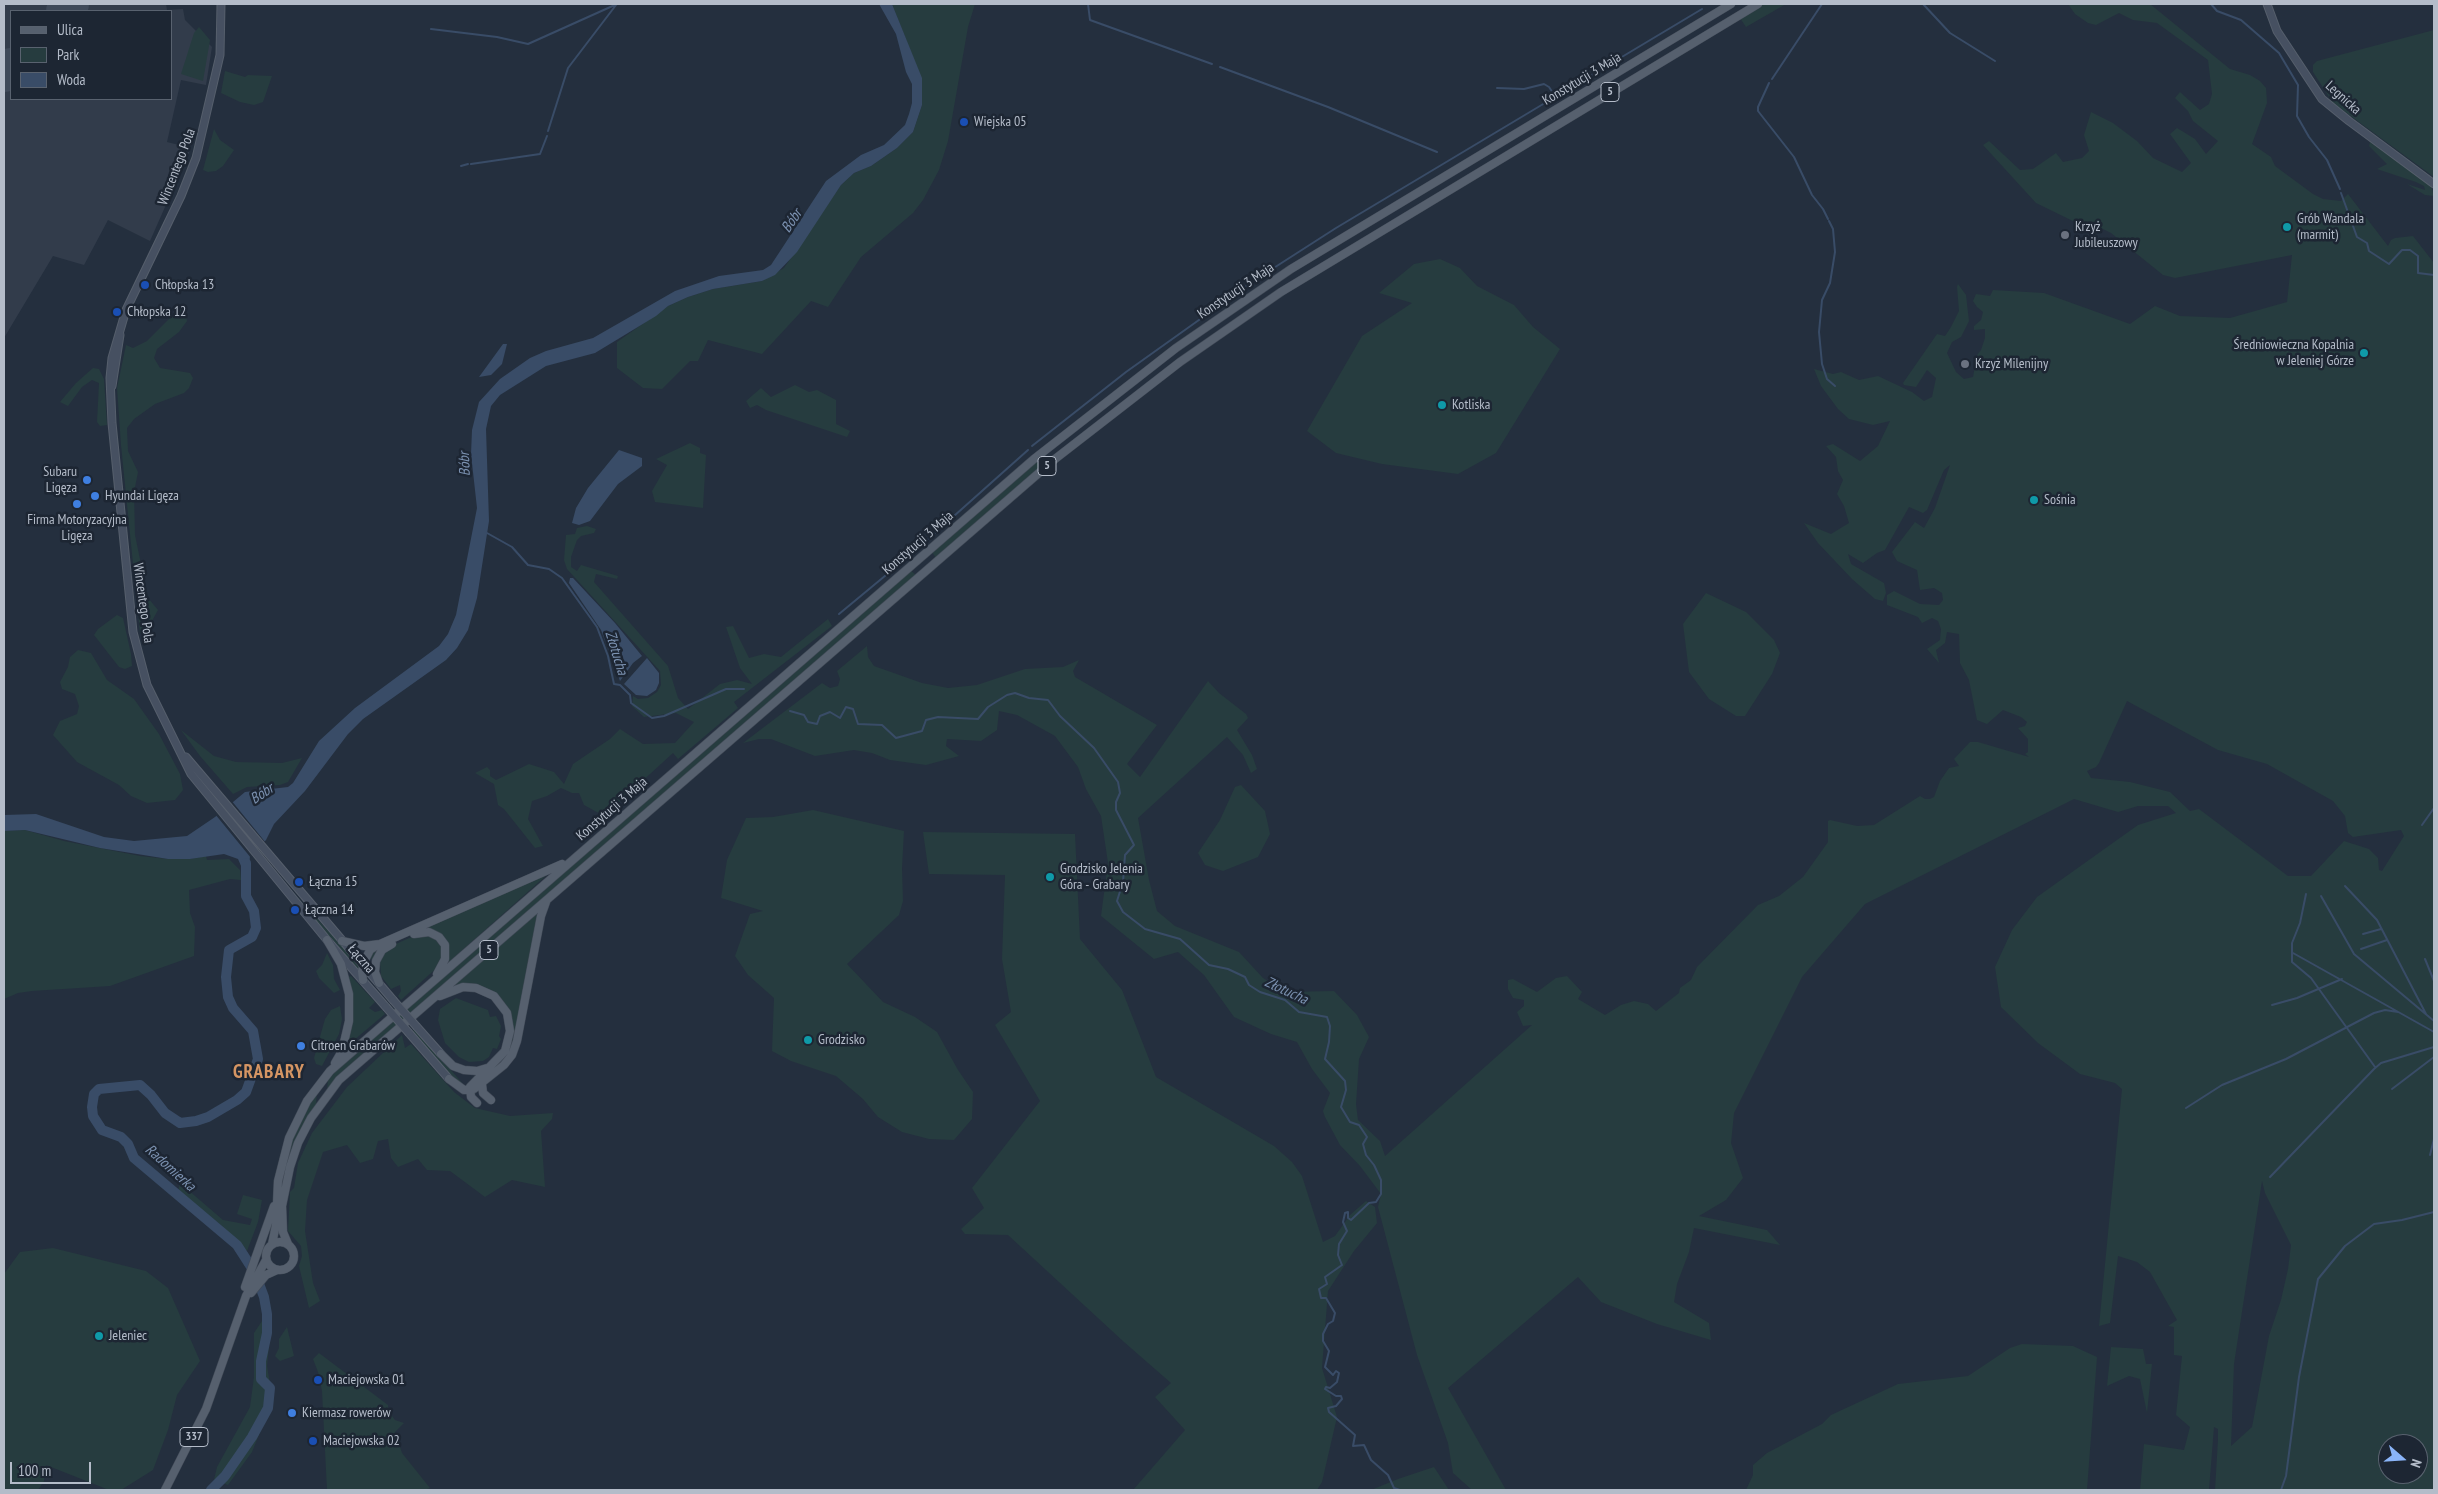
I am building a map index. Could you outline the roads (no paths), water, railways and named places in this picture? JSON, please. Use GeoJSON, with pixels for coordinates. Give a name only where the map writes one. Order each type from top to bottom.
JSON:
{"type":"FeatureCollection","features":[{"type":"Feature","properties":{"kind":"main road","name":"Wincentego Pola"},"geometry":{"type":"LineString","coordinates":[[180,751],[150,691],[140,663],[133,632],[112,432],[111,390],[119,351],[120,329],[131,300],[181,196],[196,158],[206,122],[220,55],[222,4]]}},
{"type":"Feature","properties":{"kind":"main road","name":"Konstytucji 3 Maja"},"geometry":{"type":"LineString","coordinates":[[272,1244],[276,1225],[277,1194],[282,1160],[291,1132],[307,1101],[330,1071],[1034,459],[1169,353],[1248,297],[1333,242],[1731,4]]}},
{"type":"Feature","properties":{"kind":"main road","name":"Konstytucji 3 Maja"},"geometry":{"type":"LineString","coordinates":[[288,1244],[282,1225],[282,1196],[294,1153],[311,1118],[339,1080],[1055,459],[1147,387],[1214,338],[1308,274],[1758,4]]}},
{"type":"Feature","properties":{"kind":"main road","name":"Legnicka"},"geometry":{"type":"LineString","coordinates":[[2267,4],[2277,31],[2322,99],[2348,121],[2434,184]]}},
{"type":"Feature","properties":{"kind":"main road","name":"Łączna"},"geometry":{"type":"LineString","coordinates":[[180,751],[363,966],[441,1054]]}},
{"type":"Feature","properties":{"kind":"main road","name":"Łączna"},"geometry":{"type":"LineString","coordinates":[[180,751],[191,774],[218,809],[327,940],[449,1079]]}},
{"type":"Feature","properties":{"kind":"main road"},"geometry":{"type":"LineString","coordinates":[[363,980],[363,966],[369,953],[380,944],[573,859]]}},
{"type":"Feature","properties":{"kind":"main road"},"geometry":{"type":"LineString","coordinates":[[449,1079],[461,1089],[470,1090],[482,1084],[507,1062],[515,1048],[541,916],[549,898]]}},
{"type":"Feature","properties":{"kind":"main road"},"geometry":{"type":"LineString","coordinates":[[379,984],[375,963],[382,950],[424,931],[436,935],[446,949],[444,963],[431,982]]}},
{"type":"Feature","properties":{"kind":"main road"},"geometry":{"type":"LineString","coordinates":[[327,940],[344,972],[350,1001],[349,1021],[342,1051],[330,1071]]}},
{"type":"Feature","properties":{"kind":"main road"},"geometry":{"type":"LineString","coordinates":[[342,941],[364,946],[380,944]]}},
{"type":"Feature","properties":{"kind":"main road"},"geometry":{"type":"LineString","coordinates":[[429,1002],[463,987],[482,990],[498,999],[509,1018],[510,1036],[503,1054],[474,1082],[470,1090],[471,1097],[477,1103]]}},
{"type":"Feature","properties":{"kind":"main road"},"geometry":{"type":"LineString","coordinates":[[441,1054],[453,1066],[464,1070],[477,1071],[491,1066]]}},
{"type":"Feature","properties":{"kind":"main road"},"geometry":{"type":"LineString","coordinates":[[482,1084],[483,1093],[491,1100]]}},
{"type":"Feature","properties":{"kind":"main road"},"geometry":{"type":"LineString","coordinates":[[238,1318],[242,1295],[277,1194]]}},
{"type":"Feature","properties":{"kind":"main road"},"geometry":{"type":"LineString","coordinates":[[272,1244],[280,1241],[288,1244]]}},
{"type":"Feature","properties":{"kind":"main road","name":"5"},"geometry":{"type":"LineString","coordinates":[[266,1260],[266,1251],[272,1244]]}},
{"type":"Feature","properties":{"kind":"main road","name":"5"},"geometry":{"type":"LineString","coordinates":[[280,1270],[291,1266],[294,1258],[293,1250],[288,1244]]}},
{"type":"Feature","properties":{"kind":"main road"},"geometry":{"type":"LineString","coordinates":[[266,1260],[270,1267],[280,1270]]}},
{"type":"Feature","properties":{"kind":"main road","name":"337"},"geometry":{"type":"LineString","coordinates":[[165,1490],[206,1409],[238,1318],[264,1272],[266,1260]]}},
{"type":"Feature","properties":{"kind":"main road","name":"337"},"geometry":{"type":"LineString","coordinates":[[264,1272],[280,1270]]}},
{"type":"Feature","properties":{"kind":"water","name":"Bóbr"},"geometry":{"type":"Polygon","coordinates":[[[879,4],[892,4],[922,78],[922,105],[913,132],[897,148],[871,166],[854,173],[841,185],[797,252],[775,275],[762,281],[713,289],[688,297],[668,306],[656,316],[595,353],[546,366],[500,395],[491,406],[486,429],[489,521],[477,598],[468,630],[457,648],[446,660],[363,719],[348,734],[305,791],[274,824],[266,840],[250,856],[248,875],[245,875],[238,859],[224,854],[190,859],[168,859],[100,848],[25,830],[4,831],[4,815],[36,814],[104,837],[134,841],[187,836],[215,817],[245,792],[288,787],[293,783],[319,741],[355,708],[439,646],[448,634],[456,615],[477,508],[471,454],[472,430],[479,402],[500,379],[530,358],[546,351],[593,338],[675,291],[719,276],[763,270],[771,265],[826,181],[861,155],[884,145],[905,125],[912,103],[912,84],[906,72],[896,34],[879,4]]]}},
{"type":"Feature","properties":{"kind":"water"},"geometry":{"type":"Polygon","coordinates":[[[503,344],[507,344],[502,364],[491,375],[479,377],[503,344]]]}},
{"type":"Feature","properties":{"kind":"water"},"geometry":{"type":"Polygon","coordinates":[[[619,450],[642,458],[642,466],[618,484],[590,521],[579,525],[572,523],[576,508],[588,488],[619,450]]]}},
{"type":"Feature","properties":{"kind":"water"},"geometry":{"type":"Polygon","coordinates":[[[570,578],[573,578],[615,623],[642,656],[633,663],[620,681],[601,630],[569,583],[570,578]]]}},
{"type":"Feature","properties":{"kind":"water"},"geometry":{"type":"Polygon","coordinates":[[[647,658],[659,673],[659,683],[656,690],[647,696],[636,695],[624,684],[647,658]]]}},
{"type":"Feature","properties":{"kind":"waterway"},"geometry":{"type":"LineString","coordinates":[[431,29],[497,37],[528,44],[617,4]]}},
{"type":"Feature","properties":{"kind":"waterway"},"geometry":{"type":"LineString","coordinates":[[1088,4],[1090,20],[1212,64]]}},
{"type":"Feature","properties":{"kind":"waterway"},"geometry":{"type":"LineString","coordinates":[[1772,79],[1822,4]]}},
{"type":"Feature","properties":{"kind":"waterway"},"geometry":{"type":"LineString","coordinates":[[1923,4],[1950,33],[1995,61]]}},
{"type":"Feature","properties":{"kind":"waterway"},"geometry":{"type":"LineString","coordinates":[[2211,4],[2217,11],[2241,20],[2279,53],[2298,85],[2297,116],[2309,137],[2327,160],[2340,189]]}},
{"type":"Feature","properties":{"kind":"waterway"},"geometry":{"type":"LineString","coordinates":[[548,131],[568,68],[616,5]]}},
{"type":"Feature","properties":{"kind":"waterway"},"geometry":{"type":"LineString","coordinates":[[1032,446],[1126,372],[1255,280],[1336,228],[1702,9]]}},
{"type":"Feature","properties":{"kind":"waterway"},"geometry":{"type":"LineString","coordinates":[[1220,67],[1328,107],[1437,152]]}},
{"type":"Feature","properties":{"kind":"waterway"},"geometry":{"type":"LineString","coordinates":[[1769,83],[1758,111],[1794,157],[1812,195],[1828,219]]}},
{"type":"Feature","properties":{"kind":"waterway"},"geometry":{"type":"LineString","coordinates":[[1497,88],[1524,89],[1544,84],[1553,93]]}},
{"type":"Feature","properties":{"kind":"waterway"},"geometry":{"type":"LineString","coordinates":[[471,164],[540,154],[547,136]]}},
{"type":"Feature","properties":{"kind":"waterway"},"geometry":{"type":"LineString","coordinates":[[461,166],[468,164]]}},
{"type":"Feature","properties":{"kind":"waterway"},"geometry":{"type":"LineString","coordinates":[[2341,193],[2357,237],[2367,243],[2369,251],[2389,264],[2402,250],[2410,250],[2418,256],[2418,273],[2434,275]]}},
{"type":"Feature","properties":{"kind":"waterway"},"geometry":{"type":"LineString","coordinates":[[1829,221],[1833,229],[1835,252],[1830,283],[1822,300],[1819,332],[1822,364],[1827,379],[1835,386]]}},
{"type":"Feature","properties":{"kind":"waterway"},"geometry":{"type":"LineString","coordinates":[[908,557],[1028,450]]}},
{"type":"Feature","properties":{"kind":"waterway","name":"Złotucha"},"geometry":{"type":"LineString","coordinates":[[487,533],[512,547],[528,565],[549,569],[562,578],[597,627],[608,656],[614,684],[620,685],[630,695],[631,703],[652,718],[664,716],[726,689],[744,689]]}},
{"type":"Feature","properties":{"kind":"waterway"},"geometry":{"type":"LineString","coordinates":[[839,614],[903,561]]}},
{"type":"Feature","properties":{"kind":"waterway","name":"Złotucha"},"geometry":{"type":"LineString","coordinates":[[790,711],[804,715],[808,722],[817,724],[820,716],[830,712],[840,718],[846,707],[853,709],[858,724],[882,725],[896,738],[922,731],[926,720],[938,717],[978,719],[988,707],[1007,695],[1015,693],[1029,698],[1048,700],[1060,716],[1094,748],[1118,782],[1120,793],[1116,802],[1116,810],[1134,845],[1125,855],[1123,882],[1117,901],[1123,912],[1145,929],[1180,939],[1209,965],[1228,969],[1245,977],[1249,985],[1260,992],[1285,1000],[1299,1012],[1327,1017],[1330,1026],[1325,1059],[1345,1081],[1346,1090],[1341,1107],[1350,1122],[1359,1125],[1367,1137],[1363,1144],[1366,1155],[1374,1165],[1381,1180],[1381,1194],[1376,1202],[1369,1203],[1351,1220],[1348,1218],[1348,1212],[1345,1213],[1343,1222],[1347,1231],[1339,1244],[1338,1255],[1342,1265],[1325,1277],[1327,1284],[1319,1289],[1321,1298],[1326,1298],[1335,1313],[1333,1321],[1328,1324],[1323,1334],[1323,1341],[1329,1351],[1325,1367],[1333,1375],[1336,1371],[1339,1373],[1337,1382],[1330,1388],[1326,1387],[1325,1389],[1336,1396],[1341,1396],[1342,1399],[1336,1406],[1328,1408],[1329,1412],[1355,1435],[1353,1446],[1364,1445],[1371,1460],[1388,1475],[1394,1488],[1400,1490]]}},
{"type":"Feature","properties":{"kind":"waterway"},"geometry":{"type":"LineString","coordinates":[[2422,825],[2434,808]]}},
{"type":"Feature","properties":{"kind":"waterway","name":"Radomierka"},"geometry":{"type":"LineString","coordinates":[[211,1490],[225,1476],[252,1437],[268,1408],[270,1388],[261,1379],[261,1361],[267,1333],[267,1314],[264,1297],[255,1273],[237,1245],[134,1158],[128,1144],[121,1137],[102,1130],[93,1116],[92,1107],[94,1094],[99,1089],[140,1085],[151,1095],[165,1113],[180,1123],[208,1117],[237,1100],[246,1092],[258,1059],[253,1031],[233,1008],[228,997],[226,977],[229,950],[252,937],[256,928],[254,911],[246,896],[246,863]]}},
{"type":"Feature","properties":{"kind":"waterway"},"geometry":{"type":"LineString","coordinates":[[2345,886],[2377,920],[2426,1014]]}},
{"type":"Feature","properties":{"kind":"waterway"},"geometry":{"type":"LineString","coordinates":[[2306,894],[2300,923],[2292,943],[2292,962],[2311,978],[2375,1067]]}},
{"type":"Feature","properties":{"kind":"waterway"},"geometry":{"type":"LineString","coordinates":[[2321,896],[2354,954],[2434,1021]]}},
{"type":"Feature","properties":{"kind":"waterway"},"geometry":{"type":"LineString","coordinates":[[2363,934],[2381,929]]}},
{"type":"Feature","properties":{"kind":"waterway"},"geometry":{"type":"LineString","coordinates":[[2361,949],[2387,940]]}},
{"type":"Feature","properties":{"kind":"waterway"},"geometry":{"type":"LineString","coordinates":[[2293,953],[2434,1032]]}},
{"type":"Feature","properties":{"kind":"waterway"},"geometry":{"type":"LineString","coordinates":[[2425,959],[2434,981]]}},
{"type":"Feature","properties":{"kind":"waterway"},"geometry":{"type":"LineString","coordinates":[[2272,1005],[2297,998],[2342,979]]}},
{"type":"Feature","properties":{"kind":"waterway"},"geometry":{"type":"LineString","coordinates":[[2186,1108],[2222,1085],[2286,1059],[2374,1013],[2385,1010],[2398,1012]]}},
{"type":"Feature","properties":{"kind":"waterway"},"geometry":{"type":"LineString","coordinates":[[2270,1177],[2381,1063],[2434,1047]]}},
{"type":"Feature","properties":{"kind":"waterway"},"geometry":{"type":"LineString","coordinates":[[2392,1089],[2434,1057]]}},
{"type":"Feature","properties":{"kind":"waterway"},"geometry":{"type":"LineString","coordinates":[[2430,1155],[2434,1139]]}},
{"type":"Feature","properties":{"kind":"waterway"},"geometry":{"type":"LineString","coordinates":[[2281,1490],[2286,1476],[2299,1377],[2318,1279],[2345,1246],[2374,1224],[2402,1220],[2434,1212]]}},
{"type":"Feature","properties":{"kind":"place","name":"Wiejska 05"},"geometry":{"type":"Point","coordinates":[964,122]}},
{"type":"Feature","properties":{"kind":"place","name":"Grób Wandala (marmit)"},"geometry":{"type":"Point","coordinates":[2287,227]}},
{"type":"Feature","properties":{"kind":"place","name":"Krzyż Jubileuszowy"},"geometry":{"type":"Point","coordinates":[2065,235]}},
{"type":"Feature","properties":{"kind":"place","name":"Chłopska 13"},"geometry":{"type":"Point","coordinates":[145,285]}},
{"type":"Feature","properties":{"kind":"place","name":"Chłopska 12"},"geometry":{"type":"Point","coordinates":[117,312]}},
{"type":"Feature","properties":{"kind":"place","name":"Średniowieczna Kopalnia w Jeleniej Górze"},"geometry":{"type":"Point","coordinates":[2364,353]}},
{"type":"Feature","properties":{"kind":"place","name":"Krzyż Milenijny"},"geometry":{"type":"Point","coordinates":[1965,364]}},
{"type":"Feature","properties":{"kind":"place","name":"Kotliska"},"geometry":{"type":"Point","coordinates":[1442,405]}},
{"type":"Feature","properties":{"kind":"place","name":"Subaru Ligęza"},"geometry":{"type":"Point","coordinates":[87,480]}},
{"type":"Feature","properties":{"kind":"place","name":"Hyundai Ligęza"},"geometry":{"type":"Point","coordinates":[95,496]}},
{"type":"Feature","properties":{"kind":"place","name":"Sośnia"},"geometry":{"type":"Point","coordinates":[2034,500]}},
{"type":"Feature","properties":{"kind":"place","name":"Firma Motoryzacyjna Ligęza"},"geometry":{"type":"Point","coordinates":[77,504]}},
{"type":"Feature","properties":{"kind":"place","name":"Grodzisko Jelenia Góra - Grabary"},"geometry":{"type":"Point","coordinates":[1050,877]}},
{"type":"Feature","properties":{"kind":"place","name":"Łączna 15"},"geometry":{"type":"Point","coordinates":[299,882]}},
{"type":"Feature","properties":{"kind":"place","name":"Łączna 14"},"geometry":{"type":"Point","coordinates":[295,910]}},
{"type":"Feature","properties":{"kind":"place","name":"Grodzisko"},"geometry":{"type":"Point","coordinates":[808,1040]}},
{"type":"Feature","properties":{"kind":"place","name":"Citroen Grabarów"},"geometry":{"type":"Point","coordinates":[301,1046]}},
{"type":"Feature","properties":{"kind":"place","name":"Jeleniec"},"geometry":{"type":"Point","coordinates":[99,1336]}},
{"type":"Feature","properties":{"kind":"place","name":"Maciejowska 01"},"geometry":{"type":"Point","coordinates":[318,1380]}},
{"type":"Feature","properties":{"kind":"place","name":"Kiermasz rowerów"},"geometry":{"type":"Point","coordinates":[292,1413]}},
{"type":"Feature","properties":{"kind":"place","name":"Maciejowska 02"},"geometry":{"type":"Point","coordinates":[313,1441]}},
{"type":"Feature","properties":{"kind":"district","name":"GRABARY"},"geometry":{"type":"Point","coordinates":[269,1073]}}]}
